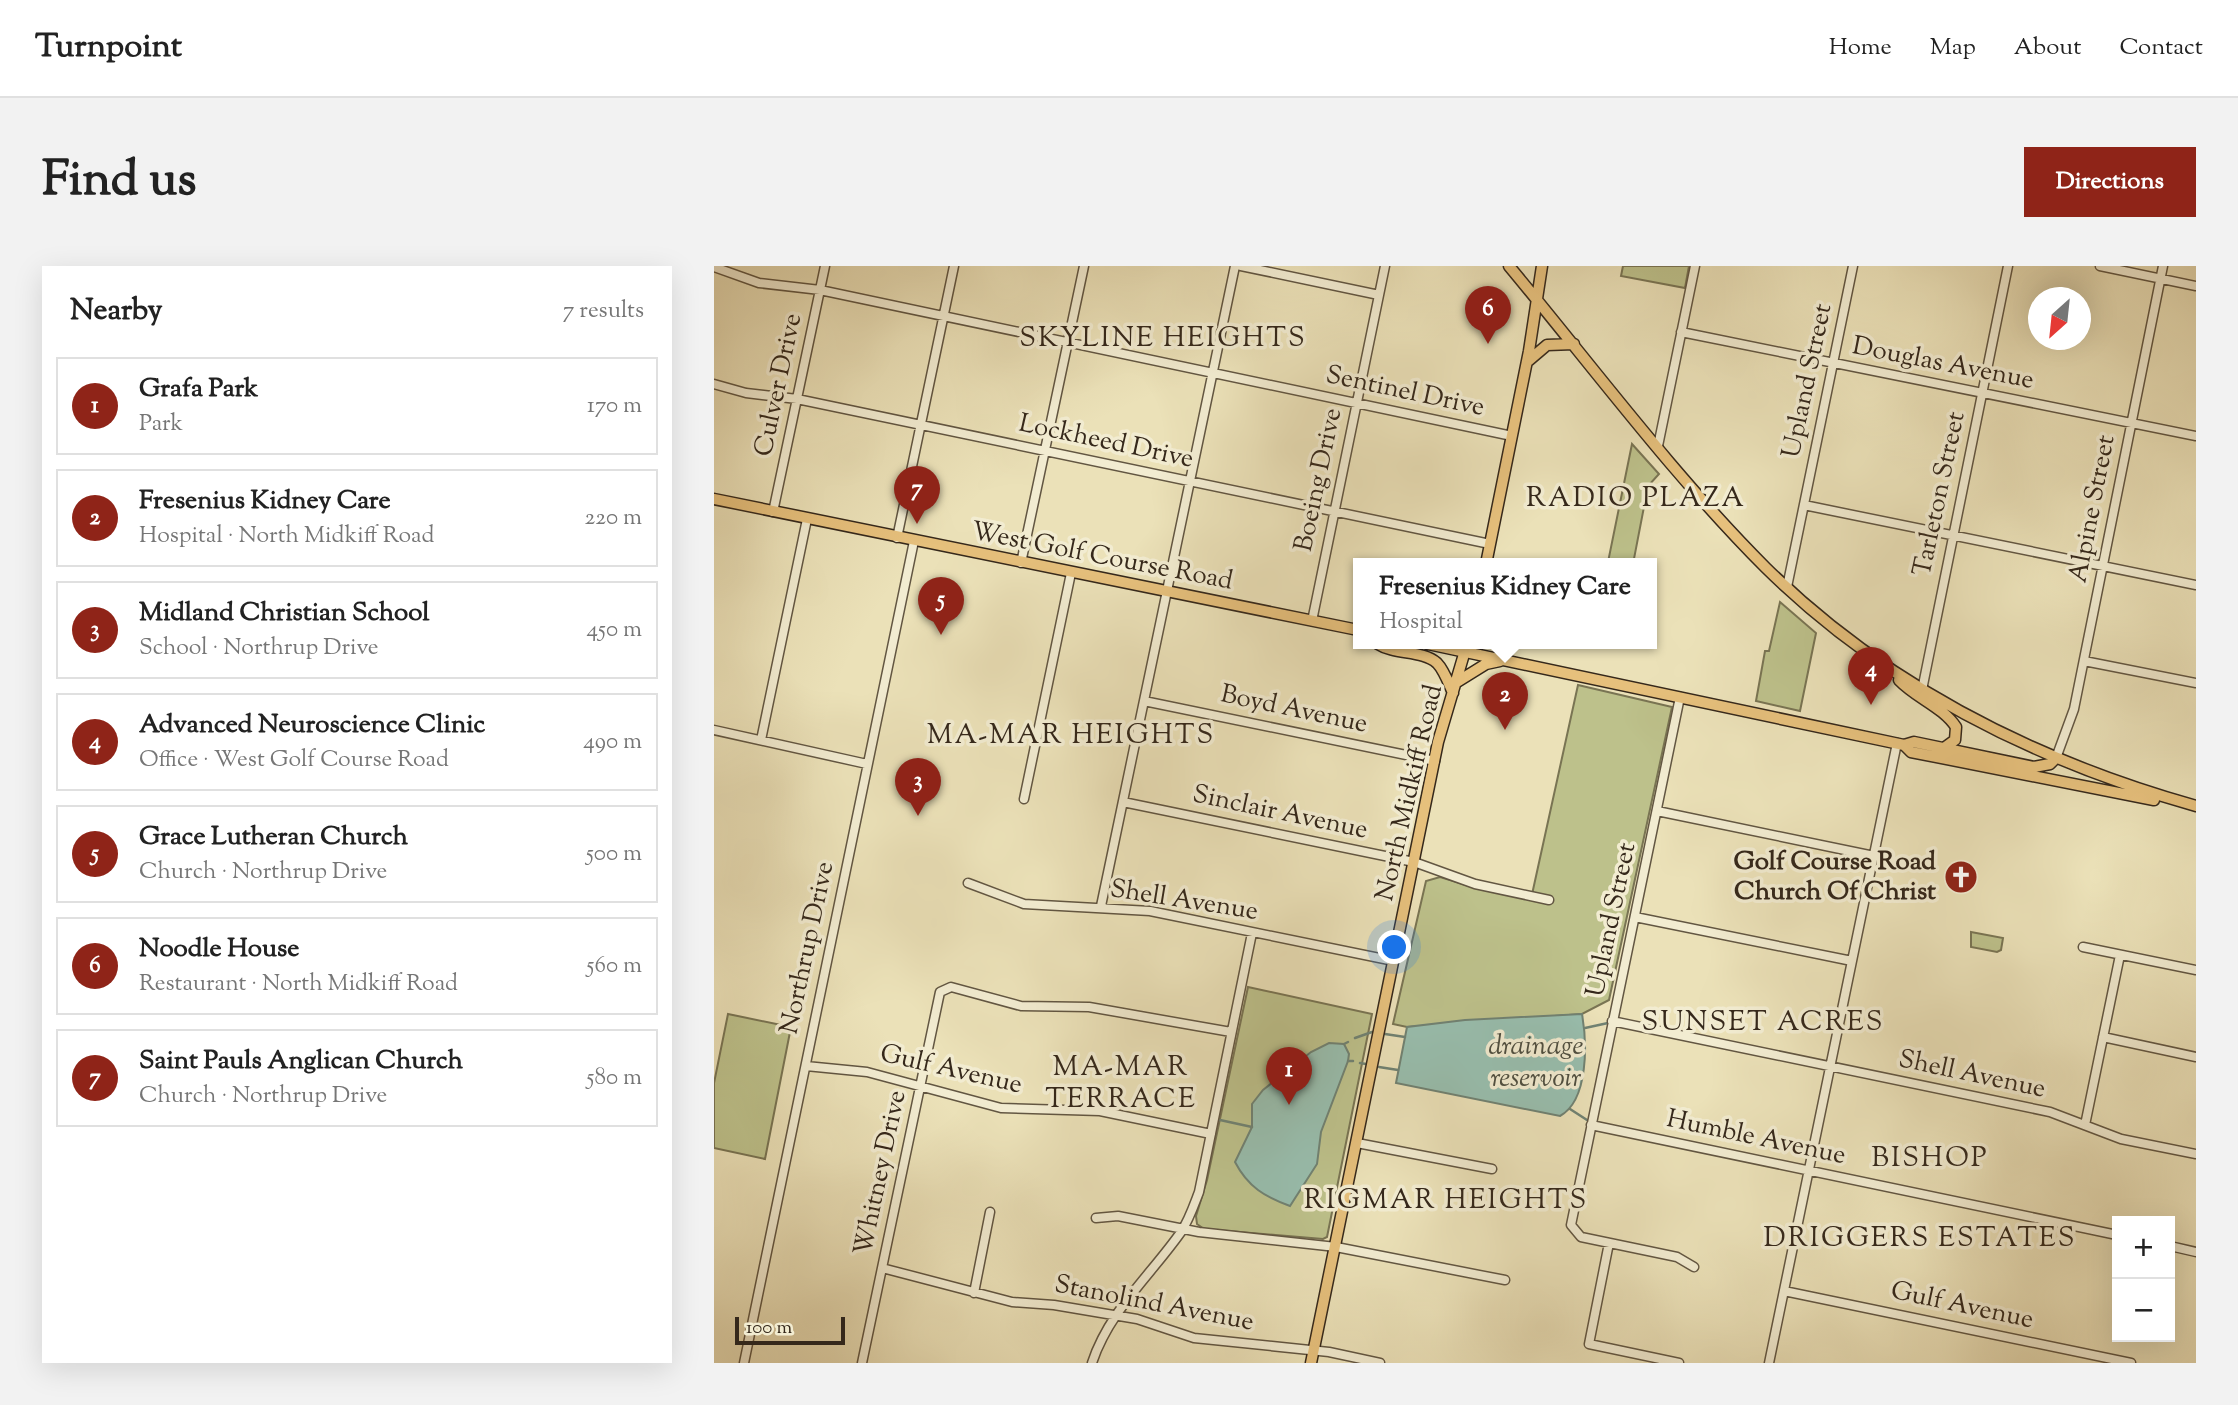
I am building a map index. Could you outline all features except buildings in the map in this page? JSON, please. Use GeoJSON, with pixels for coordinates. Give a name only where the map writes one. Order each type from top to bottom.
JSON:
{"type":"FeatureCollection","features":[{"type":"Feature","properties":{"kind":"main road"},"geometry":{"type":"LineString","coordinates":[[1509,266],[1731,532],[1787,587],[1922,690],[2014,740],[2113,781],[2196,806]]}},
{"type":"Feature","properties":{"kind":"main road"},"geometry":{"type":"LineString","coordinates":[[1487,558],[1527,363],[1542,266]]}},
{"type":"Feature","properties":{"kind":"main road"},"geometry":{"type":"LineString","coordinates":[[1527,363],[1547,345],[1574,344]]}},
{"type":"Feature","properties":{"kind":"main road","name":"West Golf Course Road"},"geometry":{"type":"LineString","coordinates":[[714,499],[1353,630]]}},
{"type":"Feature","properties":{"kind":"main road"},"geometry":{"type":"LineString","coordinates":[[1385,649],[1430,659],[1438,664],[1455,688],[1486,664],[1505,660]]}},
{"type":"Feature","properties":{"kind":"main road","name":"North Midkiff Road"},"geometry":{"type":"LineString","coordinates":[[1312,1358],[1435,761],[1466,649]]}},
{"type":"Feature","properties":{"kind":"main road"},"geometry":{"type":"LineString","coordinates":[[1469,649],[1505,660],[1900,743],[1914,742],[2035,767],[2050,764],[2056,758]]}},
{"type":"Feature","properties":{"kind":"main road"},"geometry":{"type":"LineString","coordinates":[[1885,664],[1914,696],[1951,719],[1956,727],[1956,738],[1944,748]]}},
{"type":"Feature","properties":{"kind":"main road"},"geometry":{"type":"LineString","coordinates":[[1900,743],[1911,752],[2105,792],[2196,806]]}},
{"type":"Feature","properties":{"kind":"street","name":"Culver Drive"},"geometry":{"type":"LineString","coordinates":[[774,512],[825,266]]}},
{"type":"Feature","properties":{"kind":"street"},"geometry":{"type":"LineString","coordinates":[[897,538],[954,266]]}},
{"type":"Feature","properties":{"kind":"street"},"geometry":{"type":"LineString","coordinates":[[1021,563],[1084,266]]}},
{"type":"Feature","properties":{"kind":"street"},"geometry":{"type":"LineString","coordinates":[[1101,906],[1235,266]]}},
{"type":"Feature","properties":{"kind":"street"},"geometry":{"type":"LineString","coordinates":[[1241,266],[1379,295]]}},
{"type":"Feature","properties":{"kind":"street","name":"Boeing Drive"},"geometry":{"type":"LineString","coordinates":[[1312,621],[1385,266]]}},
{"type":"Feature","properties":{"kind":"street"},"geometry":{"type":"LineString","coordinates":[[1658,446],[1695,266]]}},
{"type":"Feature","properties":{"kind":"street","name":"Upland Street"},"geometry":{"type":"LineString","coordinates":[[1787,587],[1853,266]]}},
{"type":"Feature","properties":{"kind":"street","name":"Tarleton Street"},"geometry":{"type":"LineString","coordinates":[[1922,690],[2008,266]]}},
{"type":"Feature","properties":{"kind":"street"},"geometry":{"type":"LineString","coordinates":[[2099,266],[2196,286]]}},
{"type":"Feature","properties":{"kind":"street","name":"Alpine Street"},"geometry":{"type":"LineString","coordinates":[[2056,758],[2074,709],[2163,266]]}},
{"type":"Feature","properties":{"kind":"street","name":"Sentinel Drive"},"geometry":{"type":"LineString","coordinates":[[714,267],[759,283],[820,290],[1512,436]]}},
{"type":"Feature","properties":{"kind":"street","name":"Douglas Avenue"},"geometry":{"type":"LineString","coordinates":[[1681,332],[2196,436]]}},
{"type":"Feature","properties":{"kind":"street","name":"Lockheed Drive"},"geometry":{"type":"LineString","coordinates":[[714,384],[746,393],[797,399],[1490,544]]}},
{"type":"Feature","properties":{"kind":"street"},"geometry":{"type":"LineString","coordinates":[[1804,505],[2196,585]]}},
{"type":"Feature","properties":{"kind":"street"},"geometry":{"type":"LineString","coordinates":[[761,740],[807,519]]}},
{"type":"Feature","properties":{"kind":"street","name":"Northrup Drive"},"geometry":{"type":"LineString","coordinates":[[744,1363],[914,541]]}},
{"type":"Feature","properties":{"kind":"street"},"geometry":{"type":"LineString","coordinates":[[1024,799],[1071,573]]}},
{"type":"Feature","properties":{"kind":"street"},"geometry":{"type":"LineString","coordinates":[[2084,661],[2196,683]]}},
{"type":"Feature","properties":{"kind":"street","name":"Upland Street"},"geometry":{"type":"LineString","coordinates":[[1609,1243],[1575,1233],[1571,1225],[1680,697]]}},
{"type":"Feature","properties":{"kind":"street","name":"Boyd Avenue"},"geometry":{"type":"LineString","coordinates":[[1144,701],[1435,761]]}},
{"type":"Feature","properties":{"kind":"street"},"geometry":{"type":"LineString","coordinates":[[714,730],[867,764]]}},
{"type":"Feature","properties":{"kind":"street"},"geometry":{"type":"LineString","coordinates":[[1769,1363],[1900,743]]}},
{"type":"Feature","properties":{"kind":"street","name":"Sinclair Avenue"},"geometry":{"type":"LineString","coordinates":[[1123,802],[1414,862],[1475,884],[1549,900]]}},
{"type":"Feature","properties":{"kind":"street"},"geometry":{"type":"LineString","coordinates":[[1657,811],[1874,856]]}},
{"type":"Feature","properties":{"kind":"street","name":"Shell Avenue"},"geometry":{"type":"LineString","coordinates":[[968,883],[1024,904],[1072,908],[1101,906],[1150,911],[1394,961]]}},
{"type":"Feature","properties":{"kind":"street"},"geometry":{"type":"LineString","coordinates":[[1634,917],[1852,961]]}},
{"type":"Feature","properties":{"kind":"street"},"geometry":{"type":"LineString","coordinates":[[1092,1363],[1100,1339],[1115,1314],[1183,1229],[1199,1192],[1252,933]]}},
{"type":"Feature","properties":{"kind":"street"},"geometry":{"type":"LineString","coordinates":[[2083,947],[2196,971]]}},
{"type":"Feature","properties":{"kind":"street"},"geometry":{"type":"LineString","coordinates":[[2085,1125],[2120,955]]}},
{"type":"Feature","properties":{"kind":"street","name":"Whitney Drive"},"geometry":{"type":"LineString","coordinates":[[862,1363],[940,992],[951,987],[1021,1006],[1089,1007],[1231,1032]]}},
{"type":"Feature","properties":{"kind":"street","name":"Shell Avenue"},"geometry":{"type":"LineString","coordinates":[[1612,1021],[2050,1112],[2120,1139],[2196,1154]]}},
{"type":"Feature","properties":{"kind":"street"},"geometry":{"type":"LineString","coordinates":[[2103,1037],[2196,1056]]}},
{"type":"Feature","properties":{"kind":"street","name":"Gulf Avenue"},"geometry":{"type":"LineString","coordinates":[[806,1066],[867,1072],[921,1084],[1001,1108],[1100,1111],[1211,1134]]}},
{"type":"Feature","properties":{"kind":"street","name":"Humble Avenue"},"geometry":{"type":"LineString","coordinates":[[1591,1125],[2112,1234]]}},
{"type":"Feature","properties":{"kind":"street"},"geometry":{"type":"LineString","coordinates":[[1357,1143],[1492,1169]]}},
{"type":"Feature","properties":{"kind":"street"},"geometry":{"type":"LineString","coordinates":[[974,1293],[990,1212]]}},
{"type":"Feature","properties":{"kind":"street"},"geometry":{"type":"LineString","coordinates":[[1096,1218],[1118,1216],[1183,1229],[1336,1247],[1505,1280]]}},
{"type":"Feature","properties":{"kind":"street"},"geometry":{"type":"LineString","coordinates":[[1679,1363],[1589,1344],[1609,1243],[1677,1256],[1694,1267]]}},
{"type":"Feature","properties":{"kind":"street"},"geometry":{"type":"LineString","coordinates":[[2175,1247],[2196,1252]]}},
{"type":"Feature","properties":{"kind":"street","name":"Stanolind Avenue"},"geometry":{"type":"LineString","coordinates":[[882,1268],[937,1280],[1012,1302],[1115,1314],[1194,1338],[1312,1358],[1380,1363]]}},
{"type":"Feature","properties":{"kind":"street","name":"Gulf Avenue"},"geometry":{"type":"LineString","coordinates":[[1784,1291],[2131,1363]]}},
{"type":"Feature","properties":{"kind":"green space"},"geometry":{"type":"Polygon","coordinates":[[[1623,266],[1689,266],[1685,288],[1621,276],[1623,266]]]}},
{"type":"Feature","properties":{"kind":"green space"},"geometry":{"type":"Polygon","coordinates":[[[1632,444],[1659,474],[1648,486],[1634,558],[1609,558],[1632,444]]]}},
{"type":"Feature","properties":{"kind":"green space"},"geometry":{"type":"Polygon","coordinates":[[[1780,602],[1816,633],[1800,711],[1756,701],[1765,651],[1769,651],[1780,602]]]}},
{"type":"Feature","properties":{"kind":"green space"},"geometry":{"type":"Polygon","coordinates":[[[1578,685],[1672,707],[1609,1000],[1582,1014],[1407,1027],[1393,1024],[1426,881],[1440,877],[1476,888],[1531,899],[1578,685]]]}},
{"type":"Feature","properties":{"kind":"green space"},"geometry":{"type":"Polygon","coordinates":[[[1971,932],[2003,938],[2001,950],[1997,952],[1971,947],[1971,932]]]}},
{"type":"Feature","properties":{"kind":"green space"},"geometry":{"type":"Polygon","coordinates":[[[1248,987],[1372,1014],[1327,1237],[1323,1239],[1204,1229],[1197,1224],[1196,1216],[1207,1180],[1248,987]]]}},
{"type":"Feature","properties":{"kind":"green space"},"geometry":{"type":"Polygon","coordinates":[[[728,1014],[791,1027],[765,1159],[714,1148],[714,1083],[728,1014]]]}},
{"type":"Feature","properties":{"kind":"water","name":"drainage reservoir"},"geometry":{"type":"Polygon","coordinates":[[[1582,1014],[1585,1054],[1581,1084],[1569,1108],[1560,1116],[1396,1083],[1407,1027],[1465,1020],[1582,1014]]]}},
{"type":"Feature","properties":{"kind":"water"},"geometry":{"type":"Polygon","coordinates":[[[1329,1043],[1344,1044],[1349,1054],[1348,1061],[1321,1132],[1317,1164],[1290,1206],[1258,1190],[1235,1162],[1252,1127],[1252,1104],[1263,1090],[1311,1052],[1329,1043]]]}},
{"type":"Feature","properties":{"kind":"waterway"},"geometry":{"type":"LineString","coordinates":[[1585,1028],[1608,1023]]}},
{"type":"Feature","properties":{"kind":"waterway"},"geometry":{"type":"LineString","coordinates":[[1355,1038],[1372,1032]]}},
{"type":"Feature","properties":{"kind":"waterway"},"geometry":{"type":"LineString","coordinates":[[1385,1034],[1405,1037]]}},
{"type":"Feature","properties":{"kind":"waterway"},"geometry":{"type":"LineString","coordinates":[[1344,1044],[1348,1042]]}},
{"type":"Feature","properties":{"kind":"waterway"},"geometry":{"type":"LineString","coordinates":[[1348,1061],[1353,1061]]}},
{"type":"Feature","properties":{"kind":"waterway"},"geometry":{"type":"LineString","coordinates":[[1360,1063],[1366,1064]]}},
{"type":"Feature","properties":{"kind":"waterway"},"geometry":{"type":"LineString","coordinates":[[1379,1067],[1398,1070]]}},
{"type":"Feature","properties":{"kind":"waterway"},"geometry":{"type":"LineString","coordinates":[[1570,1109],[1587,1120]]}},
{"type":"Feature","properties":{"kind":"waterway"},"geometry":{"type":"LineString","coordinates":[[1220,1120],[1252,1127]]}},
{"type":"Feature","properties":{"kind":"place","name":"Noodle House"},"geometry":{"type":"Point","coordinates":[1488,344]}},
{"type":"Feature","properties":{"kind":"place","name":"Saint Pauls Anglican Church"},"geometry":{"type":"Point","coordinates":[917,524]}},
{"type":"Feature","properties":{"kind":"place","name":"Grace Lutheran Church"},"geometry":{"type":"Point","coordinates":[941,635]}},
{"type":"Feature","properties":{"kind":"place","name":"Advanced Neuroscience Clinic"},"geometry":{"type":"Point","coordinates":[1871,705]}},
{"type":"Feature","properties":{"kind":"place","name":"Fresenius Kidney Care"},"geometry":{"type":"Point","coordinates":[1505,730]}},
{"type":"Feature","properties":{"kind":"place","name":"Midland Christian School"},"geometry":{"type":"Point","coordinates":[918,816]}},
{"type":"Feature","properties":{"kind":"place","name":"Golf Course Road Church Of Christ"},"geometry":{"type":"Point","coordinates":[1961,877]}},
{"type":"Feature","properties":{"kind":"place","name":"Grafa Park"},"geometry":{"type":"Point","coordinates":[1289,1105]}},
{"type":"Feature","properties":{"kind":"district","name":"SKYLINE HEIGHTS"},"geometry":{"type":"Point","coordinates":[1163,339]}},
{"type":"Feature","properties":{"kind":"district","name":"RADIO PLAZA"},"geometry":{"type":"Point","coordinates":[1636,499]}},
{"type":"Feature","properties":{"kind":"district","name":"MA-MAR HEIGHTS"},"geometry":{"type":"Point","coordinates":[1071,736]}},
{"type":"Feature","properties":{"kind":"district","name":"SUNSET ACRES"},"geometry":{"type":"Point","coordinates":[1763,1023]}},
{"type":"Feature","properties":{"kind":"district","name":"MA-MAR TERRACE"},"geometry":{"type":"Point","coordinates":[1121,1084]}},
{"type":"Feature","properties":{"kind":"district","name":"BISHOP"},"geometry":{"type":"Point","coordinates":[1930,1159]}},
{"type":"Feature","properties":{"kind":"district","name":"RIGMAR HEIGHTS"},"geometry":{"type":"Point","coordinates":[1446,1201]}},
{"type":"Feature","properties":{"kind":"district","name":"DRIGGERS ESTATES"},"geometry":{"type":"Point","coordinates":[1920,1239]}}]}
